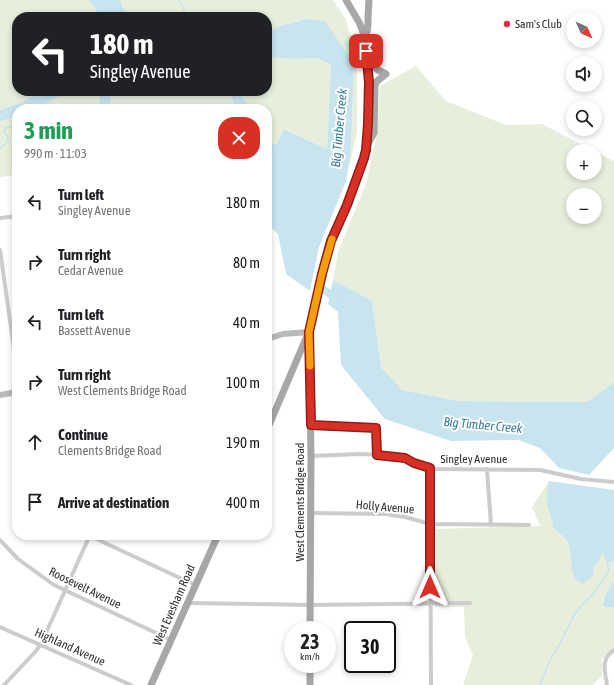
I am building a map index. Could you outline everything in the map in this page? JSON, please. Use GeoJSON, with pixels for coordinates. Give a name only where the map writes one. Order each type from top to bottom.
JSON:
{"type":"FeatureCollection","features":[{"type":"Feature","properties":{"kind":"main road"},"geometry":{"type":"LineString","coordinates":[[346,0],[360,24],[366,41]]}},
{"type":"Feature","properties":{"kind":"main road"},"geometry":{"type":"LineString","coordinates":[[366,150],[369,82],[366,41],[369,0]]}},
{"type":"Feature","properties":{"kind":"main road"},"geometry":{"type":"LineString","coordinates":[[366,150],[374,133],[376,82],[386,74],[378,70],[367,61]]}},
{"type":"Feature","properties":{"kind":"main road","name":"West Clements Bridge Road"},"geometry":{"type":"LineString","coordinates":[[310,621],[311,425],[309,332],[331,241],[347,205],[366,150]]}},
{"type":"Feature","properties":{"kind":"main road"},"geometry":{"type":"LineString","coordinates":[[272,418],[309,332]]}},
{"type":"Feature","properties":{"kind":"main road"},"geometry":{"type":"LineString","coordinates":[[295,365],[303,359],[310,363]]}},
{"type":"Feature","properties":{"kind":"main road","name":"West Evesham Road"},"geometry":{"type":"LineString","coordinates":[[151,685],[216,540]]}},
{"type":"Feature","properties":{"kind":"main road"},"geometry":{"type":"LineString","coordinates":[[310,673],[310,685]]}},
{"type":"Feature","properties":{"kind":"street"},"geometry":{"type":"LineString","coordinates":[[0,218],[12,217]]}},
{"type":"Feature","properties":{"kind":"street"},"geometry":{"type":"LineString","coordinates":[[0,250],[12,335]]}},
{"type":"Feature","properties":{"kind":"street"},"geometry":{"type":"LineString","coordinates":[[272,338],[283,334],[309,332]]}},
{"type":"Feature","properties":{"kind":"street"},"geometry":{"type":"LineString","coordinates":[[0,395],[12,393]]}},
{"type":"Feature","properties":{"kind":"street"},"geometry":{"type":"LineString","coordinates":[[311,425],[376,428],[377,455]]}},
{"type":"Feature","properties":{"kind":"street","name":"Singley Avenue"},"geometry":{"type":"LineString","coordinates":[[311,456],[377,455],[405,458],[414,463],[430,468],[466,470],[540,470],[581,479],[614,482]]}},
{"type":"Feature","properties":{"kind":"street"},"geometry":{"type":"LineString","coordinates":[[430,468],[431,685]]}},
{"type":"Feature","properties":{"kind":"street"},"geometry":{"type":"LineString","coordinates":[[488,469],[491,525]]}},
{"type":"Feature","properties":{"kind":"street","name":"Holly Avenue"},"geometry":{"type":"LineString","coordinates":[[311,514],[385,514],[405,517],[430,524],[529,525]]}},
{"type":"Feature","properties":{"kind":"street","name":"Roosevelt Avenue"},"geometry":{"type":"LineString","coordinates":[[0,540],[18,560],[49,583],[171,640]]}},
{"type":"Feature","properties":{"kind":"street"},"geometry":{"type":"LineString","coordinates":[[4,685],[31,657],[41,644],[88,540]]}},
{"type":"Feature","properties":{"kind":"street"},"geometry":{"type":"LineString","coordinates":[[101,540],[196,585]]}},
{"type":"Feature","properties":{"kind":"street"},"geometry":{"type":"LineString","coordinates":[[187,603],[310,605],[470,603]]}},
{"type":"Feature","properties":{"kind":"street","name":"Highland Avenue"},"geometry":{"type":"LineString","coordinates":[[0,627],[131,685]]}},
{"type":"Feature","properties":{"kind":"street"},"geometry":{"type":"LineString","coordinates":[[606,685],[604,661],[608,654],[614,650]]}},
{"type":"Feature","properties":{"kind":"green space"},"geometry":{"type":"Polygon","coordinates":[[[0,0],[89,0],[97,12],[12,12],[12,96],[33,96],[20,103],[12,104],[12,106],[0,110],[0,0]]]}},
{"type":"Feature","properties":{"kind":"green space"},"geometry":{"type":"Polygon","coordinates":[[[120,0],[333,0],[345,18],[355,50],[357,69],[357,132],[346,181],[351,148],[354,64],[307,19],[283,25],[272,30],[272,12],[127,12],[123,8],[120,0]]]}},
{"type":"Feature","properties":{"kind":"green space"},"geometry":{"type":"Polygon","coordinates":[[[272,57],[295,59],[317,58],[331,65],[327,149],[285,129],[276,145],[272,143],[272,104],[247,104],[241,96],[272,96],[272,57]]]}},
{"type":"Feature","properties":{"kind":"green space"},"geometry":{"type":"Polygon","coordinates":[[[416,66],[446,101],[506,125],[542,124],[581,144],[566,144],[566,180],[602,180],[602,155],[614,161],[614,382],[587,402],[459,401],[402,390],[381,367],[372,301],[333,280],[338,252],[366,184],[377,134],[380,86],[416,66]]]}},
{"type":"Feature","properties":{"kind":"green space"},"geometry":{"type":"Polygon","coordinates":[[[59,96],[99,96],[100,99],[99,104],[46,104],[59,96]]]}},
{"type":"Feature","properties":{"kind":"green space"},"geometry":{"type":"Polygon","coordinates":[[[110,96],[231,96],[234,104],[110,104],[111,98],[110,96]]]}},
{"type":"Feature","properties":{"kind":"green space"},"geometry":{"type":"Polygon","coordinates":[[[12,118],[12,176],[0,177],[0,121],[12,118]]]}},
{"type":"Feature","properties":{"kind":"green space"},"geometry":{"type":"Polygon","coordinates":[[[549,481],[547,497],[552,522],[554,528],[566,539],[569,544],[574,574],[579,583],[585,583],[587,579],[592,577],[594,564],[602,555],[604,556],[606,562],[614,561],[614,581],[604,599],[603,606],[608,608],[614,607],[614,650],[602,659],[602,676],[593,685],[463,685],[473,655],[465,637],[464,607],[435,607],[435,529],[540,526],[532,507],[549,481]]]}},
{"type":"Feature","properties":{"kind":"water"},"geometry":{"type":"Polygon","coordinates":[[[89,0],[120,0],[123,8],[127,12],[97,12],[89,0]]]}},
{"type":"Feature","properties":{"kind":"water"},"geometry":{"type":"Polygon","coordinates":[[[307,19],[325,21],[354,64],[351,148],[346,181],[319,247],[310,291],[286,274],[278,234],[272,229],[272,143],[276,145],[284,129],[327,149],[331,65],[317,58],[295,59],[272,57],[272,30],[283,25],[307,19]]]}},
{"type":"Feature","properties":{"kind":"water"},"geometry":{"type":"Polygon","coordinates":[[[33,96],[59,96],[46,104],[17,104],[33,96]]]}},
{"type":"Feature","properties":{"kind":"water"},"geometry":{"type":"Polygon","coordinates":[[[98,96],[110,96],[111,98],[110,104],[99,104],[100,99],[98,96]]]}},
{"type":"Feature","properties":{"kind":"water"},"geometry":{"type":"Polygon","coordinates":[[[231,96],[241,96],[247,104],[234,104],[231,96]]]}},
{"type":"Feature","properties":{"kind":"water"},"geometry":{"type":"Polygon","coordinates":[[[12,106],[12,118],[0,121],[0,110],[12,106]]]}},
{"type":"Feature","properties":{"kind":"water"},"geometry":{"type":"Polygon","coordinates":[[[333,280],[372,301],[381,367],[402,390],[459,401],[587,402],[614,382],[614,448],[589,475],[559,468],[540,448],[518,440],[451,441],[385,419],[341,365],[338,312],[328,304],[333,280]]]}},
{"type":"Feature","properties":{"kind":"water"},"geometry":{"type":"Polygon","coordinates":[[[549,481],[614,490],[614,561],[607,563],[603,555],[601,556],[594,566],[593,576],[583,584],[578,582],[573,573],[568,542],[553,526],[547,501],[549,481]]]}},
{"type":"Feature","properties":{"kind":"water"},"geometry":{"type":"Polygon","coordinates":[[[614,581],[614,607],[608,608],[603,606],[603,603],[614,581]]]}},
{"type":"Feature","properties":{"kind":"waterway"},"geometry":{"type":"LineString","coordinates":[[178,0],[185,12]]}},
{"type":"Feature","properties":{"kind":"waterway"},"geometry":{"type":"LineString","coordinates":[[0,148],[8,141],[8,137],[4,132],[5,128],[12,126]]}},
{"type":"Feature","properties":{"kind":"waterway","name":"Big Timber Creek"},"geometry":{"type":"LineString","coordinates":[[324,290],[339,300]]}},
{"type":"Feature","properties":{"kind":"waterway"},"geometry":{"type":"LineString","coordinates":[[539,685],[550,660],[573,617],[596,590],[609,571],[607,561]]}},
{"type":"Feature","properties":{"kind":"slow traffic"},"geometry":{"type":"LineString","coordinates":[[310,366],[309,332],[326,257],[332,239]]}},
{"type":"Feature","properties":{"kind":"place","name":"Sam's Club"},"geometry":{"type":"Point","coordinates":[507,24]}},
{"type":"Feature","properties":{"kind":"route"},"geometry":{"type":"LineString","coordinates":[[366,51],[369,82],[366,150],[347,205],[331,241],[309,332],[311,425],[376,428],[377,455],[405,458],[414,463],[430,468],[430,587]]}}]}
